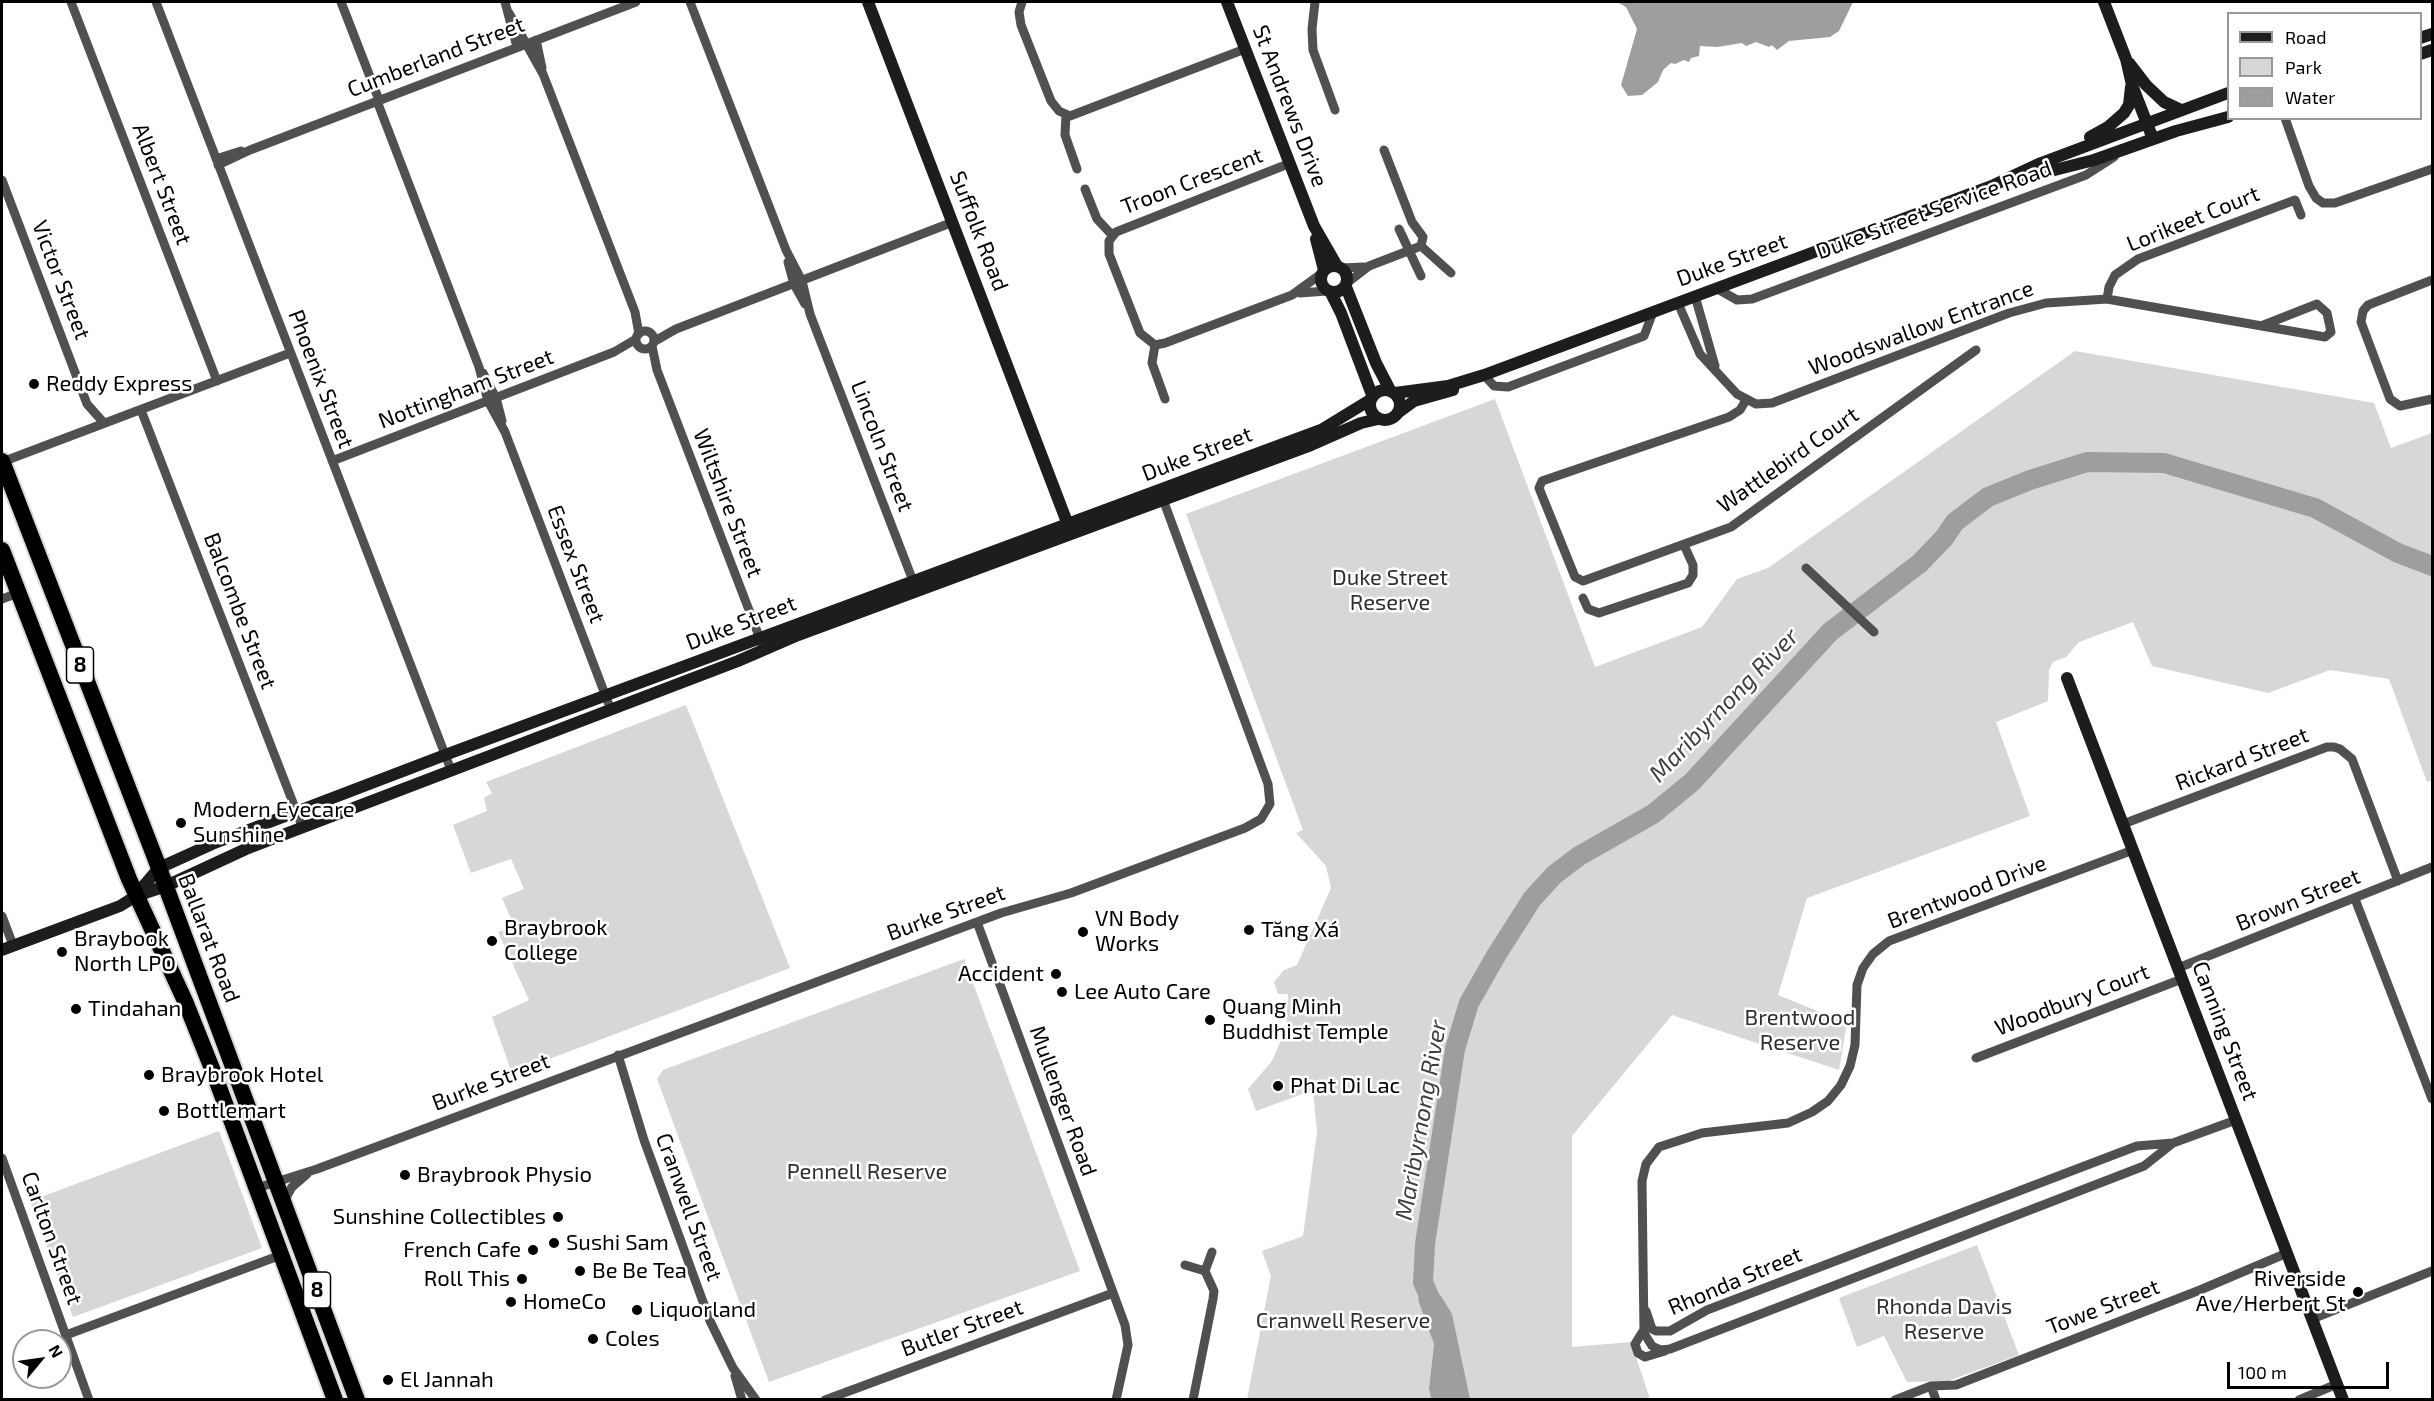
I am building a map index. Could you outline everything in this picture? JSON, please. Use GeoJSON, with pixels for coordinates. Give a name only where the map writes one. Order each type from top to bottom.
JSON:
{"type":"FeatureCollection","features":[{"type":"Feature","properties":{"kind":"highway","name":"Ballarat Road"},"geometry":{"type":"LineString","coordinates":[[2,462],[166,886],[357,1400]]}},
{"type":"Feature","properties":{"kind":"highway","name":"Ballarat Road"},"geometry":{"type":"LineString","coordinates":[[2,550],[136,896],[185,1002],[335,1400]]}},
{"type":"Feature","properties":{"kind":"street","name":"Albert Street"},"geometry":{"type":"LineString","coordinates":[[71,2],[217,381]]}},
{"type":"Feature","properties":{"kind":"street","name":"Phoenix Street"},"geometry":{"type":"LineString","coordinates":[[156,2],[451,770]]}},
{"type":"Feature","properties":{"kind":"street","name":"Essex Street"},"geometry":{"type":"LineString","coordinates":[[341,2],[611,710]]}},
{"type":"Feature","properties":{"kind":"street","name":"Wiltshire Street"},"geometry":{"type":"LineString","coordinates":[[504,2],[521,46],[543,74]]}},
{"type":"Feature","properties":{"kind":"street","name":"Cumberland Street"},"geometry":{"type":"LineString","coordinates":[[217,162],[636,2]]}},
{"type":"Feature","properties":{"kind":"street","name":"Lincoln Street"},"geometry":{"type":"LineString","coordinates":[[690,2],[915,586]]}},
{"type":"Feature","properties":{"kind":"street","name":"Suffolk Road"},"geometry":{"type":"LineString","coordinates":[[868,2],[1071,527]]}},
{"type":"Feature","properties":{"kind":"street"},"geometry":{"type":"LineString","coordinates":[[1022,2],[1019,12],[1021,25],[1051,101],[1059,111],[1070,116],[1245,49]]}},
{"type":"Feature","properties":{"kind":"street","name":"St Andrews Drive"},"geometry":{"type":"LineString","coordinates":[[1227,2],[1314,226],[1339,267]]}},
{"type":"Feature","properties":{"kind":"street"},"geometry":{"type":"LineString","coordinates":[[1316,2],[1312,21],[1313,50],[1335,110]]}},
{"type":"Feature","properties":{"kind":"street"},"geometry":{"type":"LineString","coordinates":[[2104,2],[2153,139]]}},
{"type":"Feature","properties":{"kind":"street","name":"Wiltshire Street"},"geometry":{"type":"LineString","coordinates":[[536,40],[543,74],[762,644]]}},
{"type":"Feature","properties":{"kind":"street"},"geometry":{"type":"LineString","coordinates":[[2126,59],[2146,86],[2164,102],[2181,110]]}},
{"type":"Feature","properties":{"kind":"street"},"geometry":{"type":"LineString","coordinates":[[2041,163],[2115,122],[2129,105],[2132,85]]}},
{"type":"Feature","properties":{"kind":"street","name":"Duke Street"},"geometry":{"type":"LineString","coordinates":[[1392,392],[1448,386],[1484,375],[1994,185],[2041,163],[2227,94]]}},
{"type":"Feature","properties":{"kind":"street"},"geometry":{"type":"LineString","coordinates":[[1066,114],[1065,135],[1077,169]]}},
{"type":"Feature","properties":{"kind":"street","name":"Duke Street"},"geometry":{"type":"LineString","coordinates":[[1994,185],[2085,162],[2227,118]]}},
{"type":"Feature","properties":{"kind":"street"},"geometry":{"type":"LineString","coordinates":[[2286,120],[2309,186],[2316,198],[2323,203],[2335,203],[2433,169]]}},
{"type":"Feature","properties":{"kind":"street","name":"Duke Street Service Road"},"geometry":{"type":"LineString","coordinates":[[1716,288],[1737,300],[1752,299],[2086,175],[2129,148]]}},
{"type":"Feature","properties":{"kind":"street"},"geometry":{"type":"LineString","coordinates":[[1384,150],[1412,222],[1423,237],[1421,246]]}},
{"type":"Feature","properties":{"kind":"street","name":"Troon Crescent"},"geometry":{"type":"LineString","coordinates":[[1155,345],[1140,333],[1109,254],[1109,241],[1112,235],[1127,226],[1288,164]]}},
{"type":"Feature","properties":{"kind":"street","name":"Victor Street"},"geometry":{"type":"LineString","coordinates":[[2,180],[87,404],[104,423]]}},
{"type":"Feature","properties":{"kind":"street","name":"Troon Crescent"},"geometry":{"type":"LineString","coordinates":[[1085,189],[1097,219],[1112,235]]}},
{"type":"Feature","properties":{"kind":"street","name":"Lorikeet Court"},"geometry":{"type":"LineString","coordinates":[[2107,299],[2109,286],[2115,275],[2138,259],[2295,200],[2301,215]]}},
{"type":"Feature","properties":{"kind":"street","name":"Nottingham Street"},"geometry":{"type":"LineString","coordinates":[[332,461],[953,222]]}},
{"type":"Feature","properties":{"kind":"street","name":"St Andrews Drive"},"geometry":{"type":"LineString","coordinates":[[1314,226],[1323,272]]}},
{"type":"Feature","properties":{"kind":"street"},"geometry":{"type":"LineString","coordinates":[[1400,228],[1408,251],[1421,276]]}},
{"type":"Feature","properties":{"kind":"street"},"geometry":{"type":"LineString","coordinates":[[1292,294],[1339,292],[1369,266],[1421,246]]}},
{"type":"Feature","properties":{"kind":"street"},"geometry":{"type":"LineString","coordinates":[[1421,246],[1451,273]]}},
{"type":"Feature","properties":{"kind":"street"},"geometry":{"type":"LineString","coordinates":[[1165,399],[1152,363],[1155,345],[1165,344],[1292,294],[1323,272],[1339,267],[1369,266]]}},
{"type":"Feature","properties":{"kind":"street"},"geometry":{"type":"LineString","coordinates":[[1323,272],[1321,284],[1329,292],[1341,313],[1371,398],[1370,410],[1378,419],[1391,419],[1399,412],[1400,402],[1376,363],[1346,285],[1347,274],[1339,267]]}},
{"type":"Feature","properties":{"kind":"street"},"geometry":{"type":"LineString","coordinates":[[2433,280],[2377,301],[2363,311],[2361,322],[2387,393],[2395,404],[2400,406],[2433,399]]}},
{"type":"Feature","properties":{"kind":"street"},"geometry":{"type":"LineString","coordinates":[[1695,296],[1717,369]]}},
{"type":"Feature","properties":{"kind":"street","name":"Woodswallow Entrance"},"geometry":{"type":"LineString","coordinates":[[1746,400],[1756,404],[1772,403],[2009,313],[2046,303],[2107,299],[2261,326],[2325,337],[2331,332],[2326,314],[2317,304],[2261,326]]}},
{"type":"Feature","properties":{"kind":"street"},"geometry":{"type":"LineString","coordinates":[[1678,303],[1700,354],[1717,369],[1737,394],[1746,400]]}},
{"type":"Feature","properties":{"kind":"street"},"geometry":{"type":"LineString","coordinates":[[1484,375],[1494,386],[1508,387],[1644,336],[1653,312]]}},
{"type":"Feature","properties":{"kind":"street","name":"Wattlebird Court"},"geometry":{"type":"LineString","coordinates":[[1746,400],[1740,410],[1729,417],[1546,478],[1539,488],[1571,570],[1583,581],[1684,545],[1740,521],[1977,350]]}},
{"type":"Feature","properties":{"kind":"street"},"geometry":{"type":"LineString","coordinates":[[2,462],[290,353]]}},
{"type":"Feature","properties":{"kind":"street","name":"Duke Street"},"geometry":{"type":"LineString","coordinates":[[1399,412],[1414,401],[1444,394],[1484,375]]}},
{"type":"Feature","properties":{"kind":"street"},"geometry":{"type":"LineString","coordinates":[[1371,398],[1380,390],[1392,392]]}},
{"type":"Feature","properties":{"kind":"street","name":"Duke Street"},"geometry":{"type":"LineString","coordinates":[[1161,495],[1321,430],[1371,398]]}},
{"type":"Feature","properties":{"kind":"street","name":"Balcombe Street"},"geometry":{"type":"LineString","coordinates":[[141,410],[302,826]]}},
{"type":"Feature","properties":{"kind":"street","name":"Duke Street"},"geometry":{"type":"LineString","coordinates":[[136,896],[159,868],[212,844],[445,755],[762,644],[1071,527],[1320,441],[1361,423],[1378,419]]}},
{"type":"Feature","properties":{"kind":"street","name":"Burke Street"},"geometry":{"type":"LineString","coordinates":[[257,1188],[317,1169],[977,922],[1071,893],[1245,828],[1261,819],[1268,809],[1271,798],[1268,784],[1161,495]]}},
{"type":"Feature","properties":{"kind":"street"},"geometry":{"type":"LineString","coordinates":[[1583,598],[1588,609],[1599,613],[1688,583],[1693,575],[1693,565],[1684,545]]}},
{"type":"Feature","properties":{"kind":"street"},"geometry":{"type":"LineString","coordinates":[[1806,568],[1874,632]]}},
{"type":"Feature","properties":{"kind":"street"},"geometry":{"type":"LineString","coordinates":[[2,599],[18,593]]}},
{"type":"Feature","properties":{"kind":"street","name":"Duke Street"},"geometry":{"type":"LineString","coordinates":[[7,947],[101,913],[136,896],[166,886],[215,861],[302,826],[611,710],[762,644]]}},
{"type":"Feature","properties":{"kind":"street","name":"Canning Street"},"geometry":{"type":"LineString","coordinates":[[2067,678],[2343,1400]]}},
{"type":"Feature","properties":{"kind":"street","name":"Rickard Street"},"geometry":{"type":"LineString","coordinates":[[2123,824],[2327,747],[2334,747],[2352,759],[2398,881]]}},
{"type":"Feature","properties":{"kind":"street","name":"Brentwood Drive"},"geometry":{"type":"LineString","coordinates":[[1643,1297],[1642,1181],[1646,1164],[1659,1147],[1702,1133],[1788,1123],[1812,1112],[1828,1101],[1841,1085],[1850,1066],[1855,1045],[1857,985],[1863,968],[1873,954],[1888,941],[2133,850]]}},
{"type":"Feature","properties":{"kind":"street","name":"Brown Street"},"geometry":{"type":"LineString","coordinates":[[2180,973],[2433,867]]}},
{"type":"Feature","properties":{"kind":"street"},"geometry":{"type":"LineString","coordinates":[[2355,899],[2433,1099]]}},
{"type":"Feature","properties":{"kind":"street"},"geometry":{"type":"LineString","coordinates":[[2,916],[7,947]]}},
{"type":"Feature","properties":{"kind":"street","name":"Mullenger Road"},"geometry":{"type":"LineString","coordinates":[[977,922],[1125,1325],[1128,1345],[1116,1400]]}},
{"type":"Feature","properties":{"kind":"street","name":"Woodbury Court"},"geometry":{"type":"LineString","coordinates":[[1976,1058],[2180,973]]}},
{"type":"Feature","properties":{"kind":"street","name":"Cranwell Street"},"geometry":{"type":"LineString","coordinates":[[618,1055],[644,1140],[718,1340],[733,1368],[756,1400]]}},
{"type":"Feature","properties":{"kind":"street","name":"Rhonda Street"},"geometry":{"type":"LineString","coordinates":[[1643,1297],[1652,1329],[1670,1330],[1707,1310],[2137,1146],[2174,1143],[2236,1120]]}},
{"type":"Feature","properties":{"kind":"street","name":"Rhonda Street"},"geometry":{"type":"LineString","coordinates":[[1643,1297],[1643,1330],[1653,1346],[1661,1350],[1670,1349],[2144,1166],[2174,1143]]}},
{"type":"Feature","properties":{"kind":"street","name":"Carlton Street"},"geometry":{"type":"LineString","coordinates":[[2,1158],[64,1329]]}},
{"type":"Feature","properties":{"kind":"street","name":"Burke Street"},"geometry":{"type":"LineString","coordinates":[[284,1201],[298,1180],[317,1169]]}},
{"type":"Feature","properties":{"kind":"street"},"geometry":{"type":"LineString","coordinates":[[1193,1400],[1213,1299],[1214,1291],[1205,1271],[1212,1252]]}},
{"type":"Feature","properties":{"kind":"street","name":"Towe Street"},"geometry":{"type":"LineString","coordinates":[[1895,1400],[1931,1386],[1956,1385],[2200,1290],[2287,1253]]}},
{"type":"Feature","properties":{"kind":"street"},"geometry":{"type":"LineString","coordinates":[[72,1333],[281,1255]]}},
{"type":"Feature","properties":{"kind":"street"},"geometry":{"type":"LineString","coordinates":[[1185,1264],[1205,1271]]}},
{"type":"Feature","properties":{"kind":"street"},"geometry":{"type":"LineString","coordinates":[[2313,1319],[2433,1271]]}},
{"type":"Feature","properties":{"kind":"street","name":"Butler Street"},"geometry":{"type":"LineString","coordinates":[[825,1400],[1113,1293]]}},
{"type":"Feature","properties":{"kind":"street"},"geometry":{"type":"LineString","coordinates":[[1643,1330],[1635,1344],[1638,1353],[1645,1357],[1670,1349]]}},
{"type":"Feature","properties":{"kind":"street","name":"Carlton Street"},"geometry":{"type":"LineString","coordinates":[[72,1352],[89,1400]]}},
{"type":"Feature","properties":{"kind":"street","name":"Cranwell Street"},"geometry":{"type":"LineString","coordinates":[[733,1368],[742,1400]]}},
{"type":"Feature","properties":{"kind":"street"},"geometry":{"type":"LineString","coordinates":[[2299,1400],[2337,1384]]}},
{"type":"Feature","properties":{"kind":"street"},"geometry":{"type":"LineString","coordinates":[[1931,1386],[1936,1400]]}},
{"type":"Feature","properties":{"kind":"green space"},"geometry":{"type":"Polygon","coordinates":[[[2075,351],[2374,403],[2391,448],[2432,433],[2432,780],[2427,782],[2389,679],[2330,670],[2268,693],[2152,666],[2133,622],[2079,642],[2066,657],[2053,662],[2049,670],[2048,701],[1996,722],[2030,816],[1807,898],[1778,995],[1847,1023],[1839,1070],[1672,1015],[1572,1136],[1572,1347],[1631,1342],[1650,1399],[1455,1399],[1423,1284],[1418,1300],[1434,1343],[1429,1388],[1431,1399],[1247,1399],[1271,1276],[1262,1251],[1303,1236],[1317,1132],[1313,1090],[1256,1111],[1248,1089],[1272,1061],[1286,1028],[1288,994],[1278,994],[1274,982],[1284,970],[1297,965],[1331,888],[1326,866],[1296,833],[1303,830],[1186,514],[1495,399],[1595,667],[1702,627],[1737,579],[1768,568],[2075,351]]]}},
{"type":"Feature","properties":{"kind":"green space"},"geometry":{"type":"Polygon","coordinates":[[[686,705],[790,968],[512,1073],[492,1017],[529,1000],[498,932],[514,926],[502,898],[524,889],[511,859],[471,873],[453,825],[487,811],[484,798],[492,793],[486,782],[686,705]]]}},
{"type":"Feature","properties":{"kind":"green space","name":"Pennell Reserve"},"geometry":{"type":"Polygon","coordinates":[[[964,959],[1080,1271],[769,1382],[657,1079],[663,1070],[964,959]]]}},
{"type":"Feature","properties":{"kind":"green space"},"geometry":{"type":"Polygon","coordinates":[[[219,1131],[262,1248],[73,1317],[30,1201],[219,1131]]]}},
{"type":"Feature","properties":{"kind":"green space","name":"Rhonda Davis Reserve"},"geometry":{"type":"Polygon","coordinates":[[[1977,1245],[2019,1355],[1948,1381],[1907,1382],[1884,1336],[1857,1347],[1839,1298],[1977,1245]]]}},
{"type":"Feature","properties":{"kind":"water"},"geometry":{"type":"Polygon","coordinates":[[[1617,2],[1853,2],[1839,31],[1830,37],[1789,41],[1777,50],[1772,45],[1769,47],[1756,42],[1746,46],[1742,43],[1717,47],[1700,46],[1699,56],[1691,58],[1689,62],[1684,60],[1675,64],[1671,63],[1663,70],[1658,82],[1642,95],[1628,96],[1621,85],[1637,29],[1626,7],[1617,2]]]}},
{"type":"Feature","properties":{"kind":"water"},"geometry":{"type":"Polygon","coordinates":[[[1423,1282],[1441,1296],[1452,1314],[1470,1399],[1431,1399],[1429,1388],[1434,1344],[1418,1300],[1423,1282]]]}},
{"type":"Feature","properties":{"kind":"waterway","name":"Maribyrnong River"},"geometry":{"type":"LineString","coordinates":[[1433,1305],[1423,1282],[1425,1244],[1455,1049],[1469,1003],[1532,899],[1554,875],[1579,856],[1653,814],[1692,782],[1830,632],[1920,563],[1944,538],[1955,522],[1988,497],[2030,480],[2087,462],[2164,463],[2315,508],[2398,553],[2432,566]]}},
{"type":"Feature","properties":{"kind":"place","name":"Reddy Express"},"geometry":{"type":"Point","coordinates":[34,384]}},
{"type":"Feature","properties":{"kind":"place","name":"Modern Eyecare Sunshine"},"geometry":{"type":"Point","coordinates":[181,823]}},
{"type":"Feature","properties":{"kind":"place","name":"Tăng Xá"},"geometry":{"type":"Point","coordinates":[1249,930]}},
{"type":"Feature","properties":{"kind":"place","name":"VN Body Works"},"geometry":{"type":"Point","coordinates":[1083,932]}},
{"type":"Feature","properties":{"kind":"place","name":"Braybrook College"},"geometry":{"type":"Point","coordinates":[492,941]}},
{"type":"Feature","properties":{"kind":"place","name":"Braybook North LPO"},"geometry":{"type":"Point","coordinates":[62,952]}},
{"type":"Feature","properties":{"kind":"place","name":"Accident"},"geometry":{"type":"Point","coordinates":[1056,974]}},
{"type":"Feature","properties":{"kind":"place","name":"Lee Auto Care"},"geometry":{"type":"Point","coordinates":[1062,992]}},
{"type":"Feature","properties":{"kind":"place","name":"Tindahan"},"geometry":{"type":"Point","coordinates":[76,1009]}},
{"type":"Feature","properties":{"kind":"place","name":"Quang Minh Buddhist Temple"},"geometry":{"type":"Point","coordinates":[1210,1020]}},
{"type":"Feature","properties":{"kind":"place","name":"Braybrook Hotel"},"geometry":{"type":"Point","coordinates":[149,1075]}},
{"type":"Feature","properties":{"kind":"place","name":"Phat Di Lac"},"geometry":{"type":"Point","coordinates":[1278,1086]}},
{"type":"Feature","properties":{"kind":"place","name":"Bottlemart"},"geometry":{"type":"Point","coordinates":[164,1111]}},
{"type":"Feature","properties":{"kind":"place","name":"Braybrook Physio"},"geometry":{"type":"Point","coordinates":[405,1175]}},
{"type":"Feature","properties":{"kind":"place","name":"Sunshine Collectibles"},"geometry":{"type":"Point","coordinates":[558,1217]}},
{"type":"Feature","properties":{"kind":"place","name":"Sushi Sam"},"geometry":{"type":"Point","coordinates":[554,1243]}},
{"type":"Feature","properties":{"kind":"place","name":"French Cafe"},"geometry":{"type":"Point","coordinates":[533,1250]}},
{"type":"Feature","properties":{"kind":"place","name":"Be Be Tea"},"geometry":{"type":"Point","coordinates":[580,1271]}},
{"type":"Feature","properties":{"kind":"place","name":"Roll This"},"geometry":{"type":"Point","coordinates":[522,1279]}},
{"type":"Feature","properties":{"kind":"place","name":"Riverside Ave/Herbert St"},"geometry":{"type":"Point","coordinates":[2358,1292]}},
{"type":"Feature","properties":{"kind":"place","name":"HomeCo"},"geometry":{"type":"Point","coordinates":[511,1302]}},
{"type":"Feature","properties":{"kind":"place","name":"Liquorland"},"geometry":{"type":"Point","coordinates":[637,1310]}},
{"type":"Feature","properties":{"kind":"place","name":"Coles"},"geometry":{"type":"Point","coordinates":[593,1339]}},
{"type":"Feature","properties":{"kind":"place","name":"El Jannah"},"geometry":{"type":"Point","coordinates":[388,1380]}},
{"type":"Feature","properties":{"kind":"park label","name":"Duke Street Reserve"},"geometry":{"type":"Point","coordinates":[1390,590]}},
{"type":"Feature","properties":{"kind":"park label","name":"Brentwood Reserve"},"geometry":{"type":"Point","coordinates":[1800,1030]}},
{"type":"Feature","properties":{"kind":"park label","name":"Cranwell Reserve"},"geometry":{"type":"Point","coordinates":[1343,1321]}}]}
